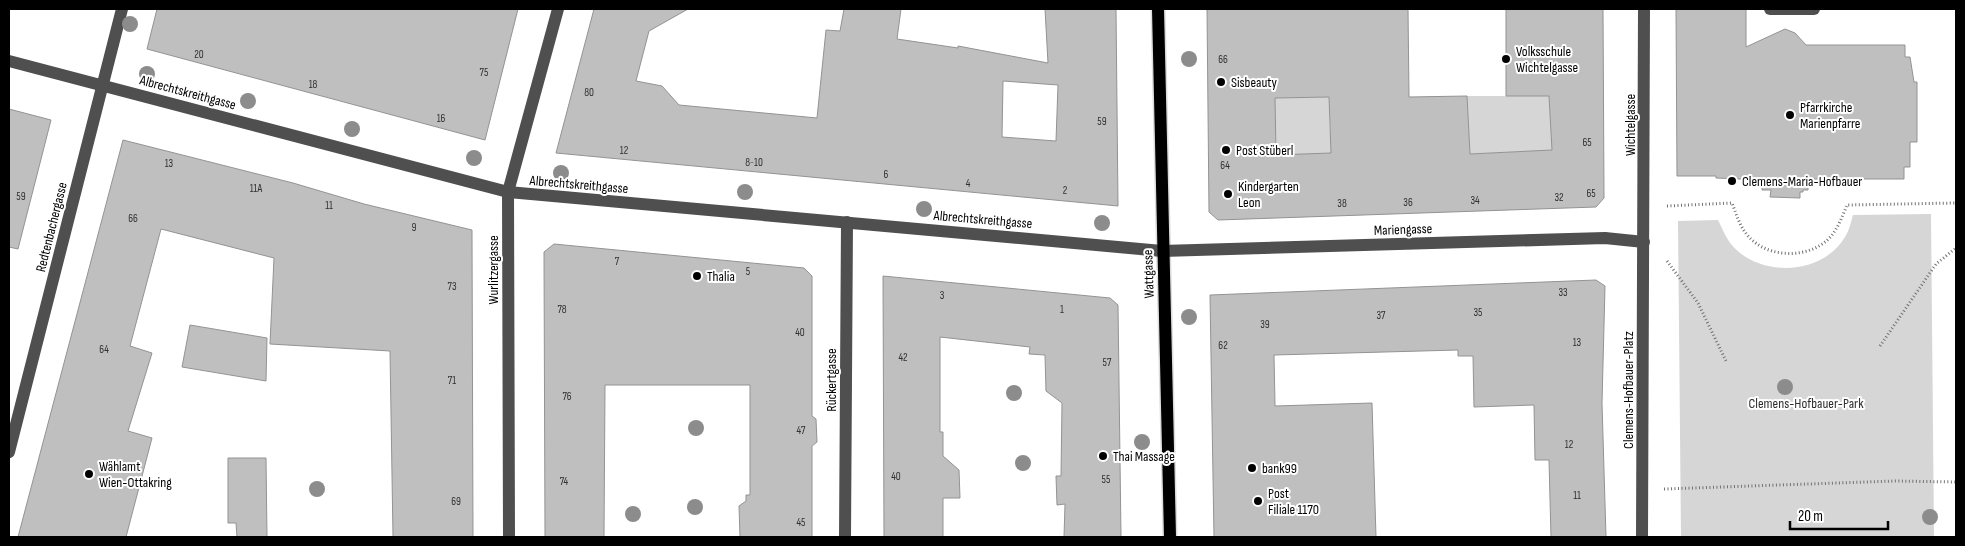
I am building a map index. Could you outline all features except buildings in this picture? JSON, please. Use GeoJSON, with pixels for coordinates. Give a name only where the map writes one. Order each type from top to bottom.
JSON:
{"type":"FeatureCollection","features":[{"type":"Feature","properties":{"kind":"main road","name":"Wattgasse"},"geometry":{"type":"LineString","coordinates":[[1158,9],[1170,537]]}},
{"type":"Feature","properties":{"kind":"street","name":"Redtenbachergasse"},"geometry":{"type":"LineString","coordinates":[[9,452],[122,9]]}},
{"type":"Feature","properties":{"kind":"street","name":"Wurlitzergasse"},"geometry":{"type":"LineString","coordinates":[[509,537],[508,192],[558,9]]}},
{"type":"Feature","properties":{"kind":"street","name":"Wichtelgasse"},"geometry":{"type":"LineString","coordinates":[[1644,9],[1644,242]]}},
{"type":"Feature","properties":{"kind":"street"},"geometry":{"type":"LineString","coordinates":[[1770,9],[1814,9]]}},
{"type":"Feature","properties":{"kind":"street","name":"Albrechtskreithgasse"},"geometry":{"type":"LineString","coordinates":[[9,61],[508,192],[1162,250]]}},
{"type":"Feature","properties":{"kind":"street","name":"Rückertgasse"},"geometry":{"type":"LineString","coordinates":[[845,537],[847,222]]}},
{"type":"Feature","properties":{"kind":"street","name":"Mariengasse"},"geometry":{"type":"LineString","coordinates":[[1162,250],[1605,238],[1644,242]]}},
{"type":"Feature","properties":{"kind":"street","name":"Clemens-Hofbauer-Platz"},"geometry":{"type":"LineString","coordinates":[[1642,537],[1644,242]]}},
{"type":"Feature","properties":{"kind":"path"},"geometry":{"type":"LineString","coordinates":[[1644,206],[1732,204],[1744,232],[1759,247],[1785,254],[1809,251],[1826,242],[1836,228],[1847,205],[1956,203]]}},
{"type":"Feature","properties":{"kind":"path"},"geometry":{"type":"LineString","coordinates":[[1644,242],[1668,261],[1698,302],[1726,361]]}},
{"type":"Feature","properties":{"kind":"path"},"geometry":{"type":"LineString","coordinates":[[1880,346],[1936,264],[1956,248]]}},
{"type":"Feature","properties":{"kind":"path"},"geometry":{"type":"LineString","coordinates":[[1643,489],[1895,481],[1956,482]]}},
{"type":"Feature","properties":{"kind":"green space"},"geometry":{"type":"Polygon","coordinates":[[[1467,96],[1549,96],[1552,150],[1470,154],[1467,96]]]}},
{"type":"Feature","properties":{"kind":"green space"},"geometry":{"type":"Polygon","coordinates":[[[1339,97],[1329,112],[1331,153],[1276,162],[1276,127],[1267,98],[1339,97]]]}},
{"type":"Feature","properties":{"kind":"green space","name":"Clemens-Hofbauer-Park"},"geometry":{"type":"Polygon","coordinates":[[[1931,214],[1934,537],[1681,537],[1678,221],[1718,220],[1729,242],[1743,255],[1757,263],[1773,267],[1790,268],[1806,265],[1821,259],[1835,250],[1846,235],[1853,215],[1931,214]]]}},
{"type":"Feature","properties":{"kind":"place","name":"Volksschule Wichtelgasse"},"geometry":{"type":"Point","coordinates":[1506,59]}},
{"type":"Feature","properties":{"kind":"place","name":"Sisbeauty"},"geometry":{"type":"Point","coordinates":[1221,82]}},
{"type":"Feature","properties":{"kind":"place","name":"Pfarrkirche Marienpfarre"},"geometry":{"type":"Point","coordinates":[1790,115]}},
{"type":"Feature","properties":{"kind":"place","name":"Post Stüberl"},"geometry":{"type":"Point","coordinates":[1226,150]}},
{"type":"Feature","properties":{"kind":"place","name":"Clemens-Maria-Hofbauer"},"geometry":{"type":"Point","coordinates":[1732,181]}},
{"type":"Feature","properties":{"kind":"place","name":"Kindergarten Leon"},"geometry":{"type":"Point","coordinates":[1228,194]}},
{"type":"Feature","properties":{"kind":"place","name":"Thalia"},"geometry":{"type":"Point","coordinates":[697,276]}},
{"type":"Feature","properties":{"kind":"place","name":"Thai Massage"},"geometry":{"type":"Point","coordinates":[1103,456]}},
{"type":"Feature","properties":{"kind":"place","name":"bank99"},"geometry":{"type":"Point","coordinates":[1252,468]}},
{"type":"Feature","properties":{"kind":"place","name":"Wählamt Wien-Ottakring"},"geometry":{"type":"Point","coordinates":[89,474]}},
{"type":"Feature","properties":{"kind":"place","name":"Post Filiale 1170"},"geometry":{"type":"Point","coordinates":[1258,501]}}]}
